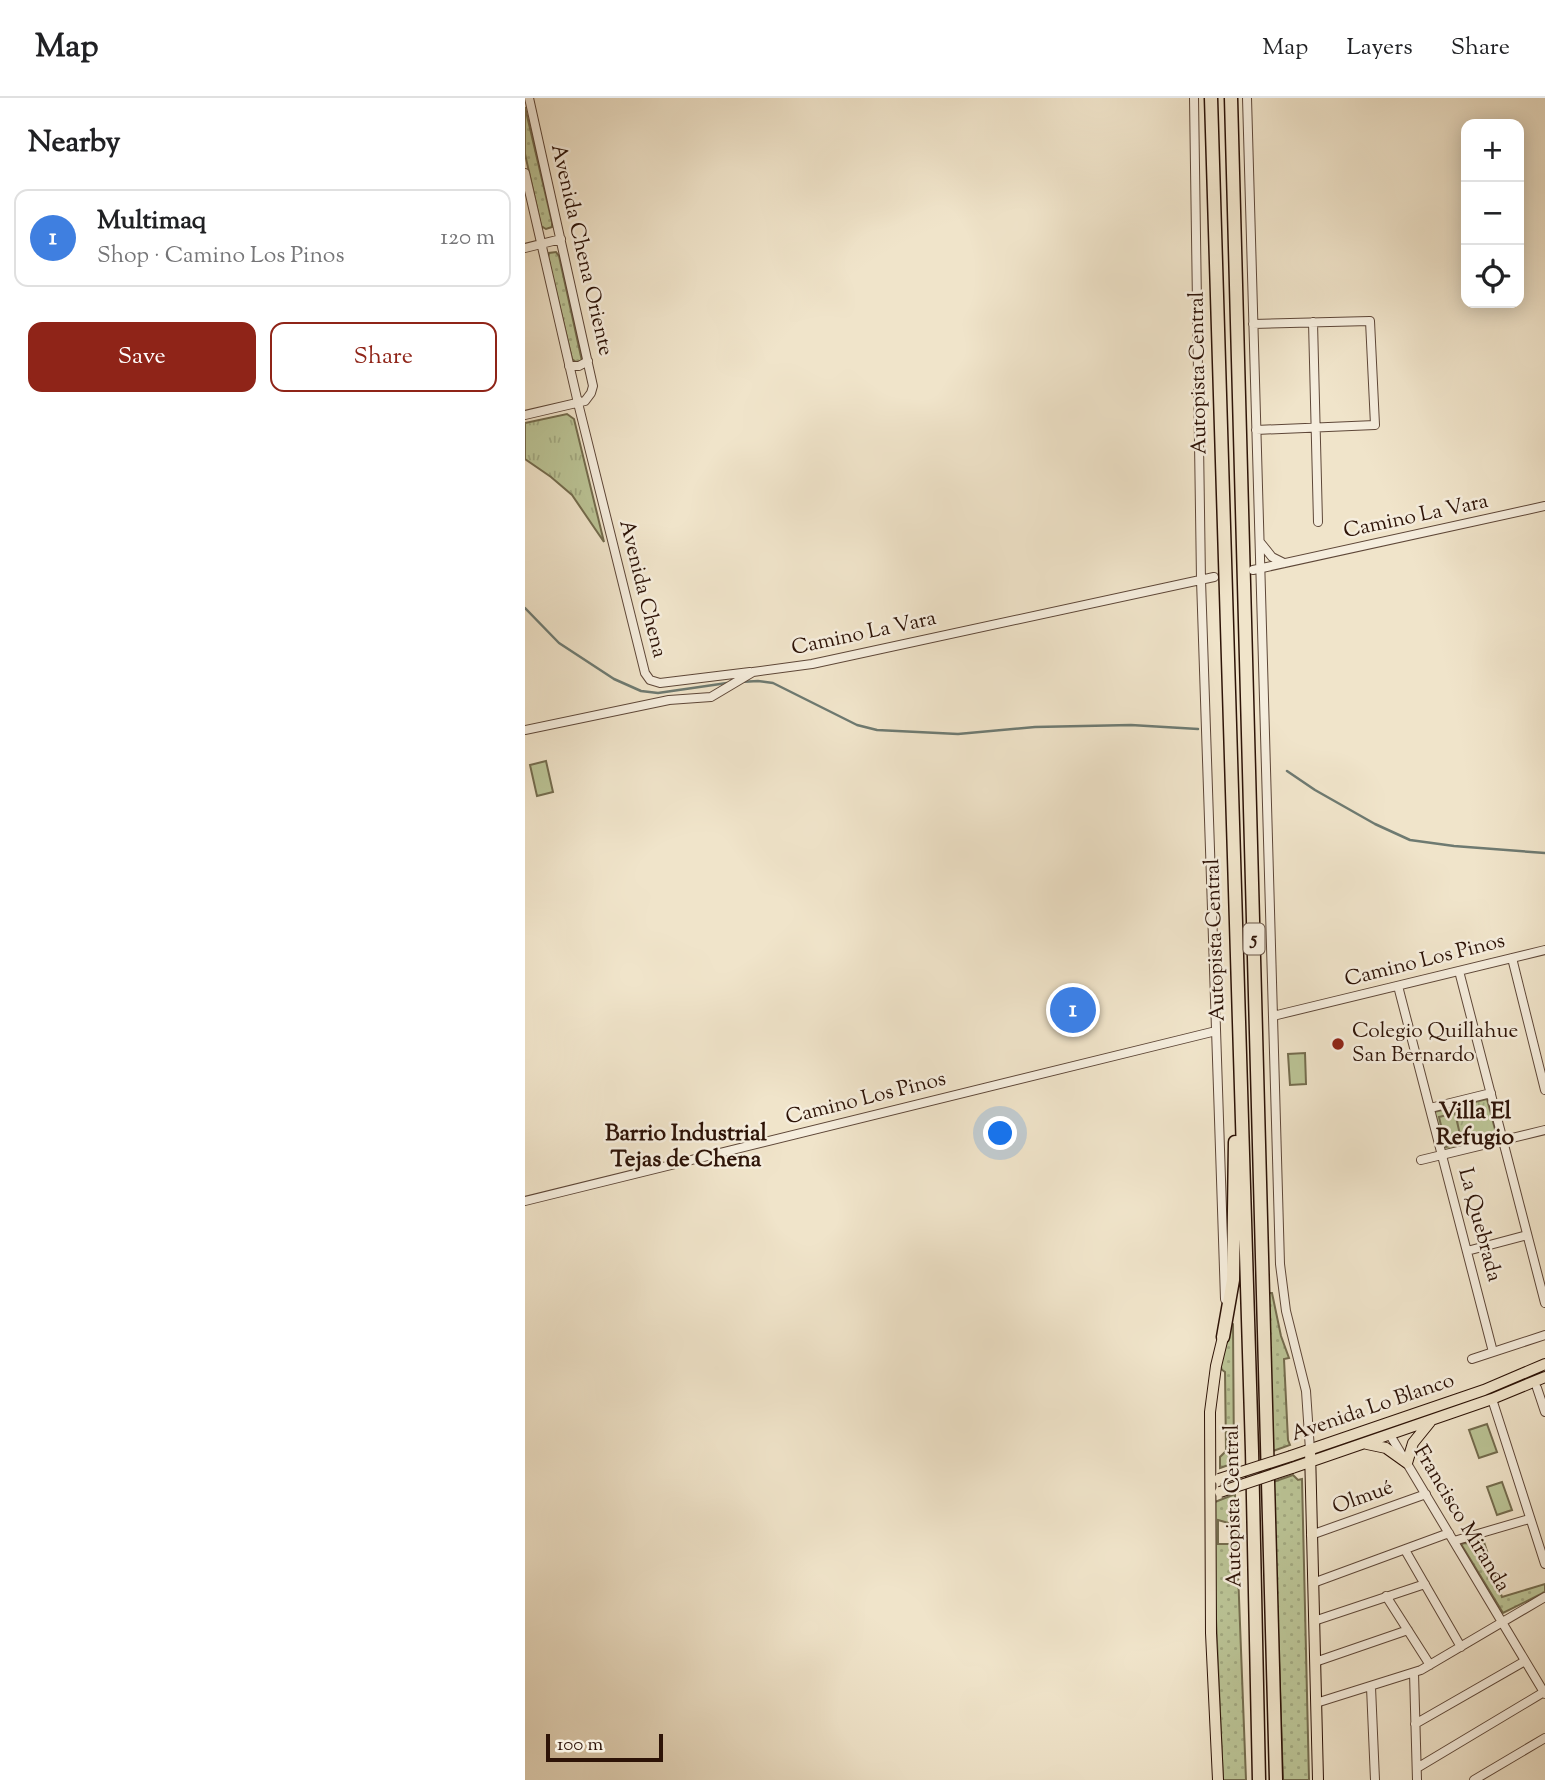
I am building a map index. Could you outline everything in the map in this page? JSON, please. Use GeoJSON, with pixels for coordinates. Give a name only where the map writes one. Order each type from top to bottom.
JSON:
{"type":"FeatureCollection","features":[{"type":"Feature","properties":{"kind":"highway","name":"Autopista Central"},"geometry":{"type":"LineString","coordinates":[[1211,98],[1252,1451],[1259,1780]]}},
{"type":"Feature","properties":{"kind":"highway","name":"Autopista Central"},"geometry":{"type":"LineString","coordinates":[[1231,98],[1276,1780]]}},
{"type":"Feature","properties":{"kind":"highway"},"geometry":{"type":"LineString","coordinates":[[1223,1337],[1233,1280],[1234,1157],[1240,1107]]}},
{"type":"Feature","properties":{"kind":"main road"},"geometry":{"type":"LineString","coordinates":[[1218,1780],[1211,1633],[1216,1493],[1210,1412],[1212,1388],[1223,1337]]}},
{"type":"Feature","properties":{"kind":"main road","name":"Avenida Lo Blanco"},"geometry":{"type":"LineString","coordinates":[[1215,1481],[1484,1390],[1545,1364]]}},
{"type":"Feature","properties":{"kind":"main road","name":"Avenida Lo Blanco"},"geometry":{"type":"LineString","coordinates":[[1216,1493],[1433,1420],[1545,1377]]}},
{"type":"Feature","properties":{"kind":"main road"},"geometry":{"type":"LineString","coordinates":[[1363,1444],[1386,1448],[1407,1462],[1417,1437],[1433,1420]]}},
{"type":"Feature","properties":{"kind":"main road"},"geometry":{"type":"LineString","coordinates":[[1377,1427],[1386,1430],[1390,1435]]}},
{"type":"Feature","properties":{"kind":"main road"},"geometry":{"type":"LineString","coordinates":[[1310,1450],[1318,1780]]}},
{"type":"Feature","properties":{"kind":"street","name":"Avenida Chena Oriente"},"geometry":{"type":"LineString","coordinates":[[529,98],[588,361],[592,389],[587,399],[577,403]]}},
{"type":"Feature","properties":{"kind":"street"},"geometry":{"type":"LineString","coordinates":[[1194,98],[1201,580],[1224,1224],[1223,1337]]}},
{"type":"Feature","properties":{"kind":"street"},"geometry":{"type":"LineString","coordinates":[[1247,98],[1256,429],[1256,569],[1269,801],[1281,1280],[1306,1391],[1310,1450]]}},
{"type":"Feature","properties":{"kind":"street"},"geometry":{"type":"LineString","coordinates":[[525,173],[577,403],[525,415]]}},
{"type":"Feature","properties":{"kind":"street"},"geometry":{"type":"LineString","coordinates":[[525,248],[561,239]]}},
{"type":"Feature","properties":{"kind":"street"},"geometry":{"type":"LineString","coordinates":[[1253,324],[1370,321],[1375,425],[1256,429]]}},
{"type":"Feature","properties":{"kind":"street"},"geometry":{"type":"LineString","coordinates":[[1313,322],[1318,522]]}},
{"type":"Feature","properties":{"kind":"street"},"geometry":{"type":"LineString","coordinates":[[569,366],[579,366],[588,361]]}},
{"type":"Feature","properties":{"kind":"street","name":"Avenida Chena"},"geometry":{"type":"LineString","coordinates":[[577,403],[647,677],[660,683],[749,674]]}},
{"type":"Feature","properties":{"kind":"street","name":"Camino La Vara"},"geometry":{"type":"LineString","coordinates":[[1256,569],[1545,506]]}},
{"type":"Feature","properties":{"kind":"street"},"geometry":{"type":"LineString","coordinates":[[1258,540],[1272,557],[1287,563]]}},
{"type":"Feature","properties":{"kind":"street","name":"Camino La Vara"},"geometry":{"type":"LineString","coordinates":[[525,730],[669,700],[711,697],[749,674],[812,664],[1214,577]]}},
{"type":"Feature","properties":{"kind":"street","name":"Camino Los Pinos"},"geometry":{"type":"LineString","coordinates":[[1273,1016],[1545,950]]}},
{"type":"Feature","properties":{"kind":"street"},"geometry":{"type":"LineString","coordinates":[[1512,958],[1545,1090]]}},
{"type":"Feature","properties":{"kind":"street"},"geometry":{"type":"LineString","coordinates":[[1459,971],[1545,1303]]}},
{"type":"Feature","properties":{"kind":"street","name":"La Quebrada"},"geometry":{"type":"LineString","coordinates":[[1398,986],[1493,1352]]}},
{"type":"Feature","properties":{"kind":"street","name":"Camino Los Pinos"},"geometry":{"type":"LineString","coordinates":[[525,1201],[1216,1031]]}},
{"type":"Feature","properties":{"kind":"street"},"geometry":{"type":"LineString","coordinates":[[1430,1108],[1490,1093]]}},
{"type":"Feature","properties":{"kind":"street"},"geometry":{"type":"LineString","coordinates":[[1421,1160],[1545,1130]]}},
{"type":"Feature","properties":{"kind":"street"},"geometry":{"type":"LineString","coordinates":[[1467,1251],[1527,1235]]}},
{"type":"Feature","properties":{"kind":"street","name":"Avenida Lo Blanco"},"geometry":{"type":"LineString","coordinates":[[1472,1359],[1545,1335]]}},
{"type":"Feature","properties":{"kind":"street"},"geometry":{"type":"LineString","coordinates":[[1541,1386],[1545,1412]]}},
{"type":"Feature","properties":{"kind":"street","name":"Avenida Lo Blanco"},"geometry":{"type":"LineString","coordinates":[[1523,1387],[1541,1386]]}},
{"type":"Feature","properties":{"kind":"street"},"geometry":{"type":"LineString","coordinates":[[1492,1399],[1545,1564]]}},
{"type":"Feature","properties":{"kind":"street","name":"Francisco Miranda"},"geometry":{"type":"LineString","coordinates":[[1390,1435],[1545,1693]]}},
{"type":"Feature","properties":{"kind":"street","name":"Olmué"},"geometry":{"type":"LineString","coordinates":[[1311,1535],[1426,1494]]}},
{"type":"Feature","properties":{"kind":"street"},"geometry":{"type":"LineString","coordinates":[[1313,1583],[1405,1550],[1529,1519]]}},
{"type":"Feature","properties":{"kind":"street"},"geometry":{"type":"LineString","coordinates":[[1405,1550],[1461,1647]]}},
{"type":"Feature","properties":{"kind":"street"},"geometry":{"type":"LineString","coordinates":[[1314,1621],[1425,1584]]}},
{"type":"Feature","properties":{"kind":"street"},"geometry":{"type":"LineString","coordinates":[[1386,1597],[1430,1665]]}},
{"type":"Feature","properties":{"kind":"street"},"geometry":{"type":"LineString","coordinates":[[1316,1703],[1414,1673],[1545,1597]]}},
{"type":"Feature","properties":{"kind":"street"},"geometry":{"type":"LineString","coordinates":[[1315,1662],[1408,1630]]}},
{"type":"Feature","properties":{"kind":"street"},"geometry":{"type":"LineString","coordinates":[[1415,1724],[1525,1661]]}},
{"type":"Feature","properties":{"kind":"street"},"geometry":{"type":"LineString","coordinates":[[1414,1673],[1417,1780]]}},
{"type":"Feature","properties":{"kind":"street"},"geometry":{"type":"LineString","coordinates":[[1371,1686],[1375,1780]]}},
{"type":"Feature","properties":{"kind":"street"},"geometry":{"type":"LineString","coordinates":[[1417,1768],[1545,1693]]}},
{"type":"Feature","properties":{"kind":"street"},"geometry":{"type":"LineString","coordinates":[[1474,1780],[1545,1738]]}},
{"type":"Feature","properties":{"kind":"green space"},"geometry":{"type":"Polygon","coordinates":[[[525,107],[552,222],[552,227],[546,229],[541,226],[525,154],[525,107]]]}},
{"type":"Feature","properties":{"kind":"green space"},"geometry":{"type":"Polygon","coordinates":[[[556,252],[582,361],[576,362],[572,359],[548,258],[549,253],[556,252]]]}},
{"type":"Feature","properties":{"kind":"green space"},"geometry":{"type":"Polygon","coordinates":[[[567,414],[574,419],[604,542],[572,495],[525,459],[525,423],[567,414]]]}},
{"type":"Feature","properties":{"kind":"green space"},"geometry":{"type":"Polygon","coordinates":[[[546,761],[553,792],[537,796],[530,765],[546,761]]]}},
{"type":"Feature","properties":{"kind":"green space"},"geometry":{"type":"Polygon","coordinates":[[[1305,1053],[1306,1084],[1290,1085],[1288,1054],[1305,1053]]]}},
{"type":"Feature","properties":{"kind":"green space"},"geometry":{"type":"Polygon","coordinates":[[[1487,1099],[1497,1137],[1444,1151],[1434,1112],[1487,1099]]]}},
{"type":"Feature","properties":{"kind":"green space"},"geometry":{"type":"Polygon","coordinates":[[[1455,1113],[1462,1143],[1446,1147],[1439,1117],[1455,1113]]]}},
{"type":"Feature","properties":{"kind":"green space"},"geometry":{"type":"Polygon","coordinates":[[[1267,1293],[1272,1293],[1281,1336],[1289,1358],[1284,1359],[1290,1445],[1273,1451],[1267,1293]]]}},
{"type":"Feature","properties":{"kind":"green space"},"geometry":{"type":"Polygon","coordinates":[[[1228,1321],[1233,1324],[1234,1463],[1220,1468],[1220,1457],[1226,1451],[1225,1372],[1221,1369],[1221,1353],[1228,1321]]]}},
{"type":"Feature","properties":{"kind":"green space"},"geometry":{"type":"Polygon","coordinates":[[[1487,1424],[1497,1452],[1479,1458],[1469,1430],[1487,1424]]]}},
{"type":"Feature","properties":{"kind":"green space"},"geometry":{"type":"Polygon","coordinates":[[[1293,1475],[1298,1480],[1302,1479],[1309,1780],[1283,1780],[1273,1482],[1293,1475]]]}},
{"type":"Feature","properties":{"kind":"green space"},"geometry":{"type":"Polygon","coordinates":[[[1502,1482],[1512,1510],[1497,1515],[1487,1487],[1502,1482]]]}},
{"type":"Feature","properties":{"kind":"green space"},"geometry":{"type":"Polygon","coordinates":[[[1235,1494],[1246,1780],[1223,1780],[1215,1596],[1215,1502],[1235,1494]],[[1218,1520],[1218,1544],[1232,1544],[1232,1524],[1218,1520]]]}},
{"type":"Feature","properties":{"kind":"green space"},"geometry":{"type":"Polygon","coordinates":[[[1483,1539],[1502,1597],[1545,1584],[1545,1592],[1503,1613],[1461,1544],[1483,1539]]]}},
{"type":"Feature","properties":{"kind":"waterway"},"geometry":{"type":"LineString","coordinates":[[525,608],[559,643],[614,679],[641,691],[658,693],[727,683]]}},
{"type":"Feature","properties":{"kind":"waterway"},"geometry":{"type":"LineString","coordinates":[[740,682],[773,683],[857,725],[877,730],[958,734],[1035,727],[1131,725],[1198,729]]}},
{"type":"Feature","properties":{"kind":"waterway"},"geometry":{"type":"LineString","coordinates":[[1287,771],[1375,824],[1410,840],[1545,853]]}},
{"type":"Feature","properties":{"kind":"place","name":"Multimaq"},"geometry":{"type":"Point","coordinates":[1073,1010]}},
{"type":"Feature","properties":{"kind":"place","name":"Colegio Quillahue San Bernardo"},"geometry":{"type":"Point","coordinates":[1338,1044]}},
{"type":"Feature","properties":{"kind":"district","name":"Villa El Refugio"},"geometry":{"type":"Point","coordinates":[1475,1125]}},
{"type":"Feature","properties":{"kind":"district","name":"Barrio Industrial Tejas de Chena"},"geometry":{"type":"Point","coordinates":[686,1147]}}]}
